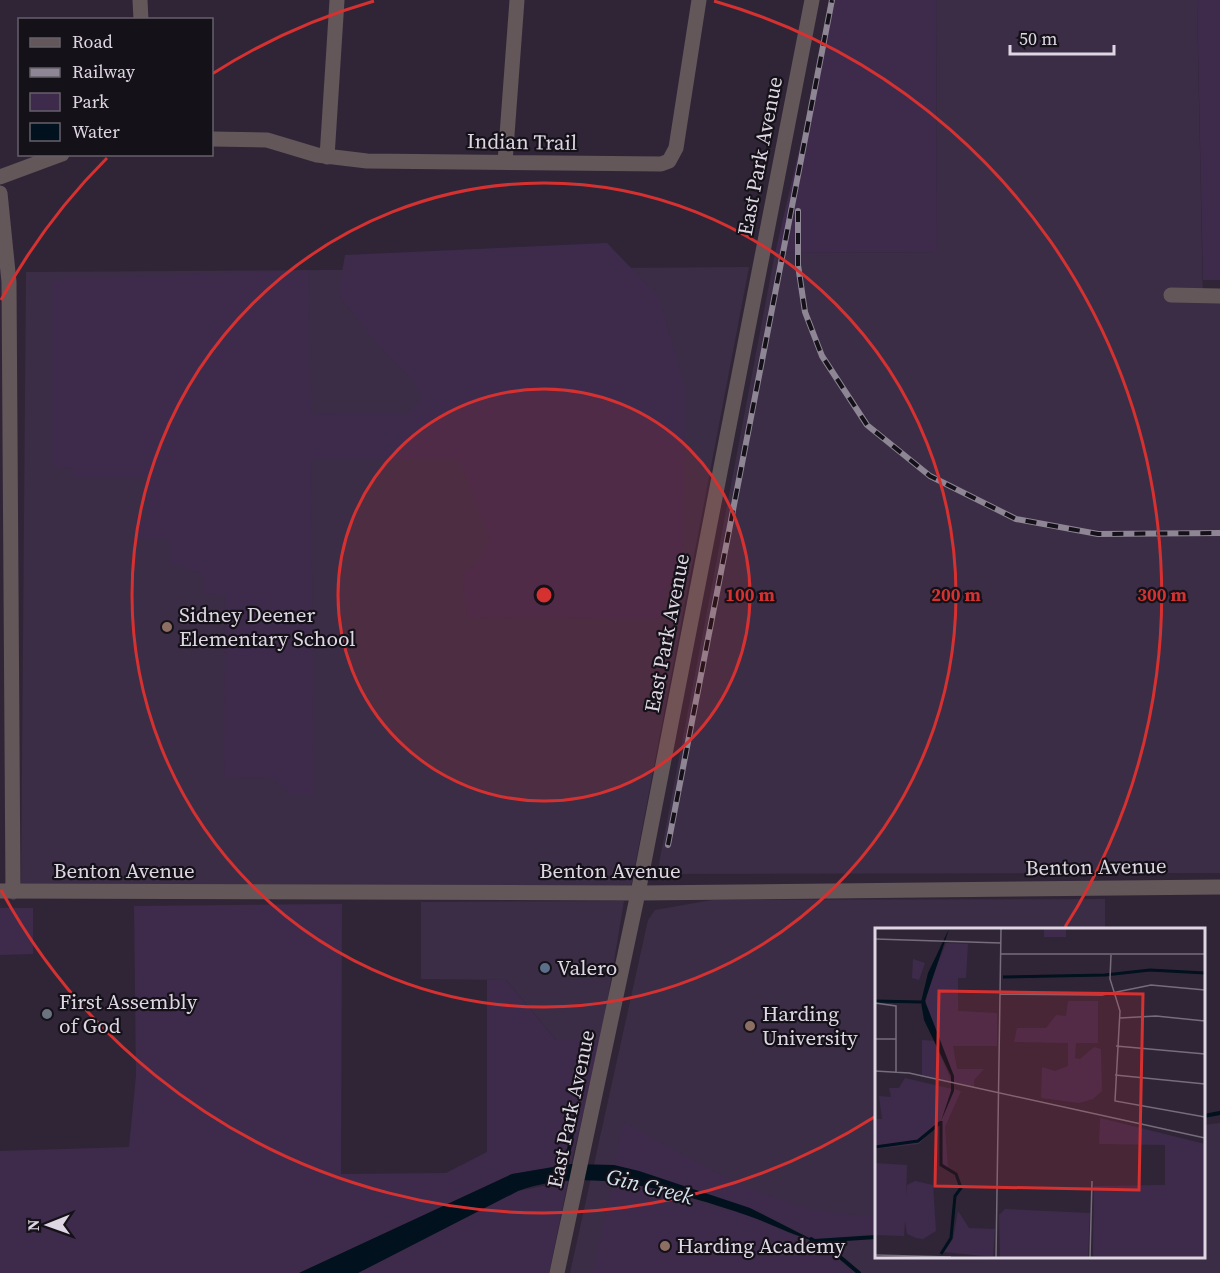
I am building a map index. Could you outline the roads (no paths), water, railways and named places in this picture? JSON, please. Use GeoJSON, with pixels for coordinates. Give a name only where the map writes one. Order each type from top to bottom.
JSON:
{"type":"FeatureCollection","features":[{"type":"Feature","properties":{"kind":"street"},"geometry":{"type":"LineString","coordinates":[[140,0],[141,18]]}},
{"type":"Feature","properties":{"kind":"street"},"geometry":{"type":"LineString","coordinates":[[327,157],[338,0]]}},
{"type":"Feature","properties":{"kind":"street"},"geometry":{"type":"LineString","coordinates":[[505,162],[517,0]]}},
{"type":"Feature","properties":{"kind":"street","name":"Indian Trail"},"geometry":{"type":"LineString","coordinates":[[213,139],[267,140],[327,157],[367,161],[652,165],[669,161],[676,148],[699,0]]}},
{"type":"Feature","properties":{"kind":"street","name":"East Park Avenue"},"geometry":{"type":"LineString","coordinates":[[557,1273],[638,893],[813,0]]}},
{"type":"Feature","properties":{"kind":"street"},"geometry":{"type":"LineString","coordinates":[[0,177],[57,156]]}},
{"type":"Feature","properties":{"kind":"street"},"geometry":{"type":"LineString","coordinates":[[0,193],[9,282],[6,892]]}},
{"type":"Feature","properties":{"kind":"street"},"geometry":{"type":"LineString","coordinates":[[1171,296],[1220,296]]}},
{"type":"Feature","properties":{"kind":"street","name":"Benton Avenue"},"geometry":{"type":"LineString","coordinates":[[6,892],[638,893],[1220,887]]}},
{"type":"Feature","properties":{"kind":"water"},"geometry":{"type":"Polygon","coordinates":[[[571,1164],[614,1165],[639,1171],[750,1208],[815,1241],[746,1215],[662,1190],[603,1181],[574,1181],[545,1184],[518,1191],[358,1273],[299,1273],[512,1174],[571,1164]]]}},
{"type":"Feature","properties":{"kind":"waterway"},"geometry":{"type":"LineString","coordinates":[[1205,1116],[1220,1113]]}},
{"type":"Feature","properties":{"kind":"waterway"},"geometry":{"type":"LineString","coordinates":[[566,1167],[572,1133]]}},
{"type":"Feature","properties":{"kind":"waterway"},"geometry":{"type":"LineString","coordinates":[[815,1241],[875,1237]]}},
{"type":"Feature","properties":{"kind":"waterway","name":"Gin Creek"},"geometry":{"type":"LineString","coordinates":[[811,1239],[840,1257],[859,1273]]}},
{"type":"Feature","properties":{"kind":"railway"},"geometry":{"type":"LineString","coordinates":[[668,845],[832,0]]}},
{"type":"Feature","properties":{"kind":"railway"},"geometry":{"type":"LineString","coordinates":[[798,211],[798,265],[805,312],[822,356],[867,425],[930,476],[1016,519],[1098,534],[1220,533]]}},
{"type":"Feature","properties":{"kind":"place","name":"Sidney Deener Elementary School"},"geometry":{"type":"Point","coordinates":[167,627]}},
{"type":"Feature","properties":{"kind":"place","name":"Valero"},"geometry":{"type":"Point","coordinates":[545,968]}},
{"type":"Feature","properties":{"kind":"place","name":"First Assembly of God"},"geometry":{"type":"Point","coordinates":[47,1014]}},
{"type":"Feature","properties":{"kind":"place","name":"Harding University"},"geometry":{"type":"Point","coordinates":[750,1026]}},
{"type":"Feature","properties":{"kind":"place","name":"Harding Academy"},"geometry":{"type":"Point","coordinates":[665,1246]}}]}
